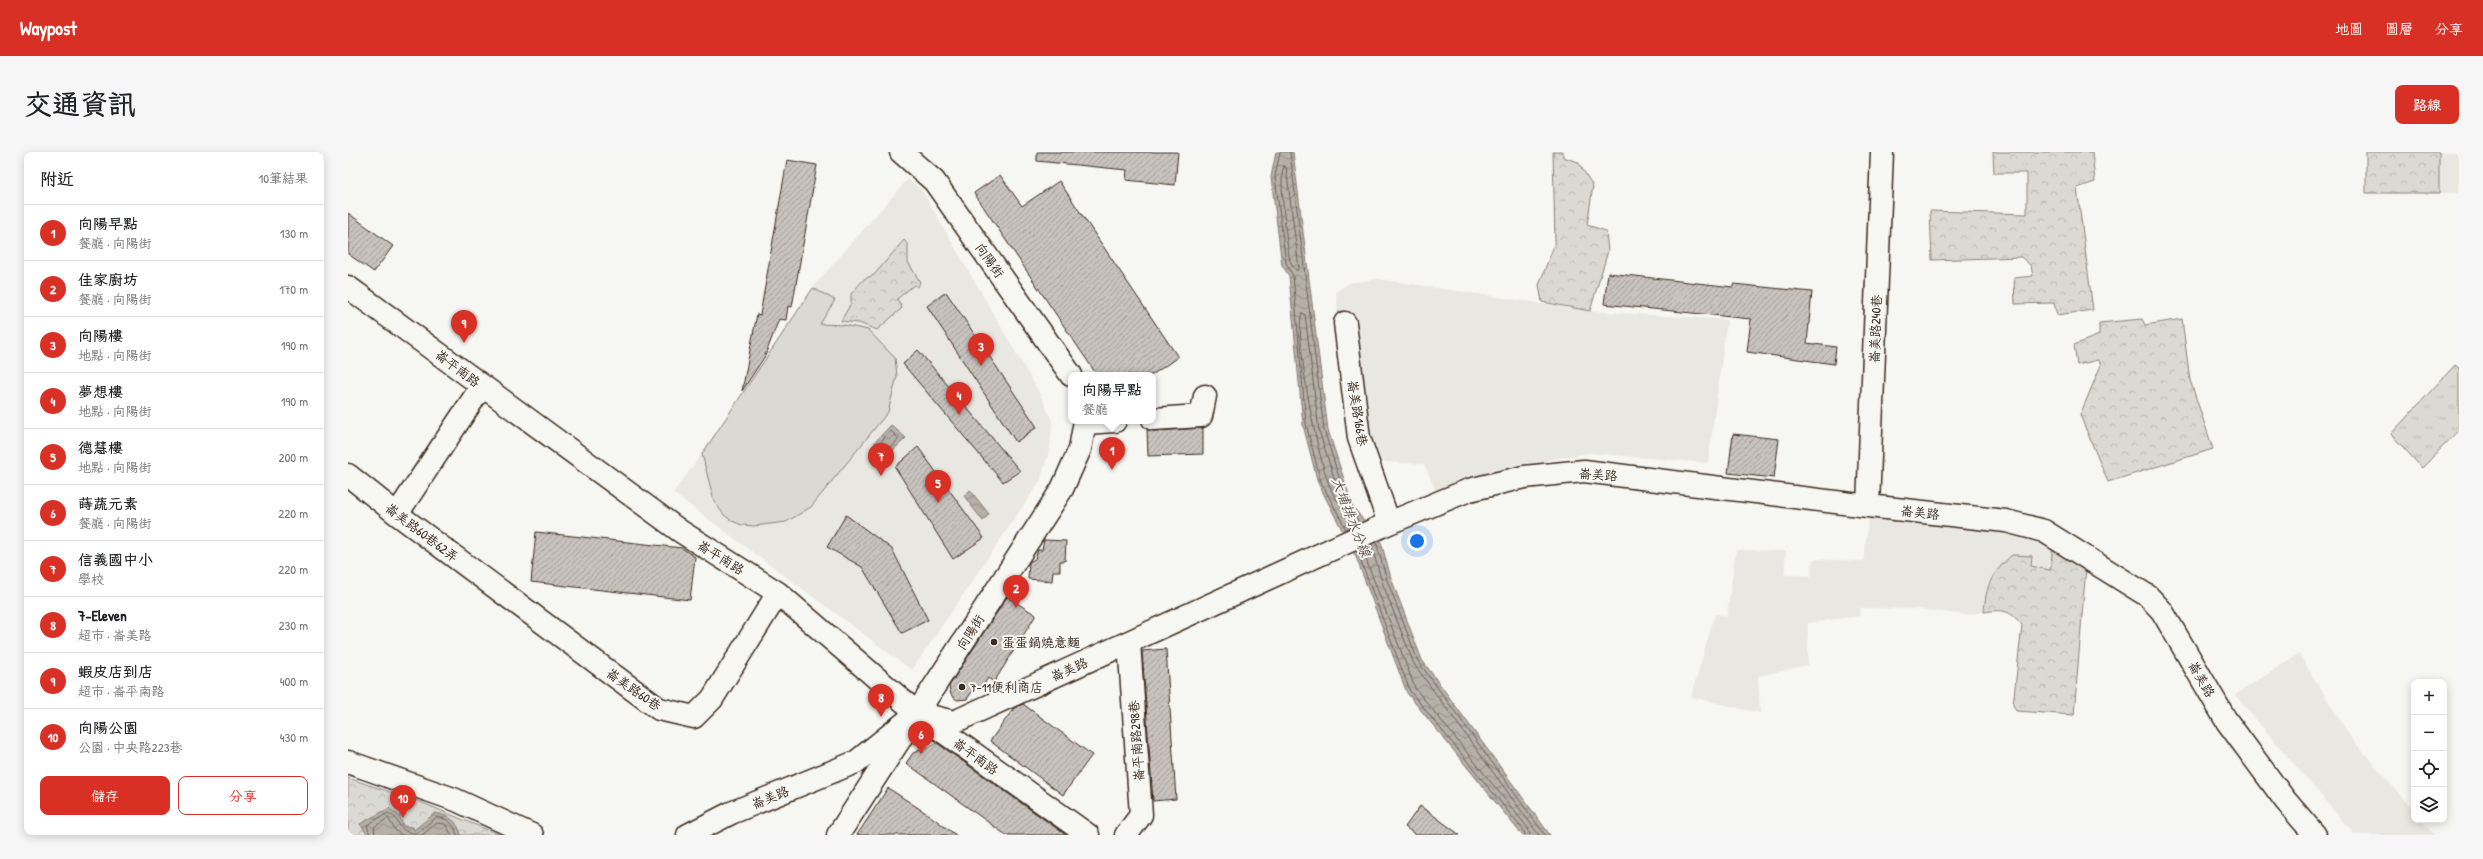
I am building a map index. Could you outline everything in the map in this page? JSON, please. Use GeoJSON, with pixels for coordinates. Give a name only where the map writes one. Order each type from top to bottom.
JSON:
{"type":"FeatureCollection","features":[{"type":"Feature","properties":{"kind":"street","name":"向陽街"},"geometry":{"type":"LineString","coordinates":[[902,152],[934,181],[1069,372]]}},
{"type":"Feature","properties":{"kind":"street","name":"崙美路240巷"},"geometry":{"type":"LineString","coordinates":[[1868,506],[1882,152]]}},
{"type":"Feature","properties":{"kind":"street","name":"崙平南路"},"geometry":{"type":"LineString","coordinates":[[348,287],[680,531],[778,593],[917,713],[1088,835]]}},
{"type":"Feature","properties":{"kind":"street","name":"崙美路166巷"},"geometry":{"type":"LineString","coordinates":[[1345,323],[1359,438],[1389,523]]}},
{"type":"Feature","properties":{"kind":"street"},"geometry":{"type":"LineString","coordinates":[[396,514],[482,386]]}},
{"type":"Feature","properties":{"kind":"street"},"geometry":{"type":"LineString","coordinates":[[1156,419],[1201,416],[1205,396]]}},
{"type":"Feature","properties":{"kind":"street","name":"向陽街"},"geometry":{"type":"LineString","coordinates":[[838,835],[1062,489],[1080,449],[1085,424]]}},
{"type":"Feature","properties":{"kind":"street","name":"崙美路"},"geometry":{"type":"LineString","coordinates":[[688,835],[731,813],[856,762],[917,713],[954,722],[1389,523],[1470,490],[1524,477],[1584,471],[1868,506],[2006,521],[2044,531],[2148,596],[2162,611],[2226,720],[2285,800],[2315,835]]}},
{"type":"Feature","properties":{"kind":"street","name":"崙美路60巷62弄"},"geometry":{"type":"LineString","coordinates":[[348,475],[396,514],[497,589]]}},
{"type":"Feature","properties":{"kind":"street","name":"崙美路60巷"},"geometry":{"type":"LineString","coordinates":[[497,589],[659,709],[694,717],[712,699],[778,593]]}},
{"type":"Feature","properties":{"kind":"street","name":"崙平南路298巷"},"geometry":{"type":"LineString","coordinates":[[1126,835],[1141,815],[1129,642]]}},
{"type":"Feature","properties":{"kind":"street"},"geometry":{"type":"LineString","coordinates":[[348,762],[456,800],[532,835]]}},
{"type":"Feature","properties":{"kind":"shaded area"},"geometry":{"type":"Polygon","coordinates":[[[2439,152],[2459,152],[2459,193],[2439,193],[2439,152]]]}},
{"type":"Feature","properties":{"kind":"shaded area"},"geometry":{"type":"Polygon","coordinates":[[[908,179],[921,189],[1041,396],[1052,421],[1050,449],[1040,481],[912,670],[673,493],[702,454],[815,285],[908,179]]]}},
{"type":"Feature","properties":{"kind":"shaded area"},"geometry":{"type":"Polygon","coordinates":[[[1378,279],[1590,311],[1727,320],[1708,463],[1588,453],[1549,460],[1437,493],[1424,464],[1368,461],[1344,378],[1336,292],[1350,283],[1378,279]]]}},
{"type":"Feature","properties":{"kind":"shaded area"},"geometry":{"type":"Polygon","coordinates":[[[1871,502],[2055,531],[2050,570],[2031,566],[2032,556],[1986,590],[1984,612],[1967,615],[1919,609],[1860,608],[1859,616],[1808,623],[1808,665],[1758,676],[1760,713],[1691,697],[1715,614],[1727,616],[1736,550],[1786,551],[1784,575],[1811,576],[1813,559],[1863,561],[1871,502]]]}},
{"type":"Feature","properties":{"kind":"shaded area"},"geometry":{"type":"Polygon","coordinates":[[[2299,654],[2351,738],[2411,808],[2411,823],[2424,823],[2434,835],[2355,835],[2235,695],[2299,654]]]}},
{"type":"Feature","properties":{"kind":"green space"},"geometry":{"type":"Polygon","coordinates":[[[1553,152],[1563,152],[1563,157],[1578,162],[1593,186],[1587,225],[1606,231],[1608,251],[1590,311],[1542,302],[1539,285],[1555,242],[1553,152]]]}},
{"type":"Feature","properties":{"kind":"green space"},"geometry":{"type":"Polygon","coordinates":[[[1993,152],[2092,152],[2095,182],[2077,188],[2093,310],[2057,315],[2054,303],[2015,304],[2014,278],[2033,276],[2031,266],[2021,257],[1932,260],[1930,211],[2027,214],[2027,173],[1994,173],[1993,152]]]}},
{"type":"Feature","properties":{"kind":"green space"},"geometry":{"type":"Polygon","coordinates":[[[2366,152],[2439,152],[2439,193],[2366,193],[2366,152]]]}},
{"type":"Feature","properties":{"kind":"green space"},"geometry":{"type":"Polygon","coordinates":[[[904,240],[908,245],[908,262],[920,282],[918,287],[914,285],[897,299],[902,308],[877,330],[859,323],[841,321],[851,303],[851,294],[864,279],[874,275],[904,240]]]}},
{"type":"Feature","properties":{"kind":"green space"},"geometry":{"type":"Polygon","coordinates":[[[813,288],[835,300],[820,324],[844,325],[868,330],[895,358],[897,376],[888,412],[811,507],[786,522],[754,526],[742,525],[732,521],[724,515],[714,501],[702,454],[813,288]]]}},
{"type":"Feature","properties":{"kind":"green space"},"geometry":{"type":"Polygon","coordinates":[[[2142,319],[2145,325],[2182,319],[2190,380],[2213,449],[2108,482],[2080,415],[2101,365],[2098,360],[2077,365],[2074,345],[2099,335],[2099,323],[2142,319]]]}},
{"type":"Feature","properties":{"kind":"green space"},"geometry":{"type":"Polygon","coordinates":[[[2455,365],[2459,368],[2459,430],[2422,468],[2391,434],[2455,365]]]}},
{"type":"Feature","properties":{"kind":"green space"},"geometry":{"type":"Polygon","coordinates":[[[2055,531],[2087,554],[2074,715],[2016,711],[2013,705],[2022,625],[2014,616],[2006,612],[1984,612],[1986,594],[1991,580],[1999,568],[2012,555],[2032,556],[2031,566],[2050,570],[2055,531]]]}},
{"type":"Feature","properties":{"kind":"green space"},"geometry":{"type":"Polygon","coordinates":[[[348,778],[418,801],[500,835],[348,835],[348,778]]]}},
{"type":"Feature","properties":{"kind":"water","name":"大埔排水分線"},"geometry":{"type":"Polygon","coordinates":[[[1276,152],[1293,152],[1328,430],[1353,507],[1381,542],[1391,578],[1422,660],[1550,835],[1522,835],[1407,693],[1356,557],[1318,483],[1303,425],[1289,276],[1282,265],[1271,177],[1276,152]]]}},
{"type":"Feature","properties":{"kind":"water"},"geometry":{"type":"Polygon","coordinates":[[[891,425],[906,438],[887,456],[874,443],[891,425]]]}},
{"type":"Feature","properties":{"kind":"water"},"geometry":{"type":"Polygon","coordinates":[[[970,490],[989,514],[983,521],[964,496],[970,490]]]}},
{"type":"Feature","properties":{"kind":"water"},"geometry":{"type":"Polygon","coordinates":[[[389,808],[400,817],[403,826],[413,827],[414,830],[435,813],[448,817],[455,822],[461,835],[368,835],[360,824],[389,808]]]}},
{"type":"Feature","properties":{"kind":"building"},"geometry":{"type":"Polygon","coordinates":[[[1037,152],[1178,152],[1175,185],[1126,180],[1127,170],[1037,161],[1037,152]]]}},
{"type":"Feature","properties":{"kind":"building"},"geometry":{"type":"Polygon","coordinates":[[[787,160],[817,165],[792,307],[788,306],[786,320],[779,319],[765,356],[742,391],[757,314],[760,315],[787,160]]]}},
{"type":"Feature","properties":{"kind":"building"},"geometry":{"type":"Polygon","coordinates":[[[1000,175],[1022,206],[1059,181],[1178,357],[1156,372],[1095,372],[974,193],[1000,175]]]}},
{"type":"Feature","properties":{"kind":"building"},"geometry":{"type":"Polygon","coordinates":[[[348,213],[393,246],[374,272],[348,254],[348,213]]]}},
{"type":"Feature","properties":{"kind":"building"},"geometry":{"type":"Polygon","coordinates":[[[1608,273],[1733,287],[1733,284],[1812,292],[1807,343],[1836,347],[1834,364],[1747,352],[1751,319],[1604,304],[1608,273]]]}},
{"type":"Feature","properties":{"kind":"building"},"geometry":{"type":"Polygon","coordinates":[[[946,292],[1037,427],[1016,442],[927,306],[946,292]]]}},
{"type":"Feature","properties":{"kind":"building"},"geometry":{"type":"Polygon","coordinates":[[[918,350],[1020,471],[1003,482],[903,364],[918,350]]]}},
{"type":"Feature","properties":{"kind":"building"},"geometry":{"type":"Polygon","coordinates":[[[1203,428],[1203,454],[1148,456],[1147,429],[1154,431],[1203,428]]]}},
{"type":"Feature","properties":{"kind":"building"},"geometry":{"type":"Polygon","coordinates":[[[1733,434],[1779,439],[1774,478],[1728,473],[1733,434]]]}},
{"type":"Feature","properties":{"kind":"building"},"geometry":{"type":"Polygon","coordinates":[[[918,447],[984,538],[953,559],[895,467],[918,447]]]}},
{"type":"Feature","properties":{"kind":"building"},"geometry":{"type":"Polygon","coordinates":[[[846,515],[892,549],[928,620],[902,633],[862,567],[827,547],[846,515]]]}},
{"type":"Feature","properties":{"kind":"building"},"geometry":{"type":"Polygon","coordinates":[[[536,532],[682,548],[695,557],[690,600],[531,582],[536,532]]]}},
{"type":"Feature","properties":{"kind":"building"},"geometry":{"type":"Polygon","coordinates":[[[1044,540],[1066,541],[1065,561],[1060,561],[1060,571],[1053,571],[1052,581],[1028,579],[1029,562],[1035,559],[1038,550],[1042,550],[1044,540]]]}},
{"type":"Feature","properties":{"kind":"building"},"geometry":{"type":"Polygon","coordinates":[[[1007,597],[1036,615],[994,682],[988,678],[981,689],[976,686],[967,699],[957,700],[951,695],[949,686],[1007,597]]]}},
{"type":"Feature","properties":{"kind":"building"},"geometry":{"type":"Polygon","coordinates":[[[1166,649],[1176,799],[1153,801],[1142,651],[1166,649]]]}},
{"type":"Feature","properties":{"kind":"building"},"geometry":{"type":"Polygon","coordinates":[[[1023,704],[1092,755],[1063,795],[990,741],[1014,708],[1023,704]]]}},
{"type":"Feature","properties":{"kind":"building"},"geometry":{"type":"Polygon","coordinates":[[[937,743],[1066,835],[1006,835],[906,763],[913,753],[937,743]]]}},
{"type":"Feature","properties":{"kind":"building"},"geometry":{"type":"Polygon","coordinates":[[[888,788],[929,815],[956,835],[857,835],[888,788]]]}},
{"type":"Feature","properties":{"kind":"building"},"geometry":{"type":"Polygon","coordinates":[[[1420,806],[1460,835],[1416,835],[1405,827],[1420,806]]]}},
{"type":"Feature","properties":{"kind":"place","name":"蝦皮店到店"},"geometry":{"type":"Point","coordinates":[464,343]}},
{"type":"Feature","properties":{"kind":"place","name":"向陽樓"},"geometry":{"type":"Point","coordinates":[981,366]}},
{"type":"Feature","properties":{"kind":"place","name":"夢想樓"},"geometry":{"type":"Point","coordinates":[959,415]}},
{"type":"Feature","properties":{"kind":"place","name":"向陽早點"},"geometry":{"type":"Point","coordinates":[1112,470]}},
{"type":"Feature","properties":{"kind":"place","name":"信義國中小"},"geometry":{"type":"Point","coordinates":[881,476]}},
{"type":"Feature","properties":{"kind":"place","name":"德慧樓"},"geometry":{"type":"Point","coordinates":[938,503]}},
{"type":"Feature","properties":{"kind":"place","name":"佳家廚坊"},"geometry":{"type":"Point","coordinates":[1016,608]}},
{"type":"Feature","properties":{"kind":"place","name":"蛋蛋鍋燒意麵"},"geometry":{"type":"Point","coordinates":[994,642]}},
{"type":"Feature","properties":{"kind":"place","name":"7-11便利商店"},"geometry":{"type":"Point","coordinates":[962,687]}},
{"type":"Feature","properties":{"kind":"place","name":"7-Eleven"},"geometry":{"type":"Point","coordinates":[881,717]}},
{"type":"Feature","properties":{"kind":"place","name":"蒔蔬元素"},"geometry":{"type":"Point","coordinates":[921,754]}},
{"type":"Feature","properties":{"kind":"place","name":"向陽公園"},"geometry":{"type":"Point","coordinates":[403,818]}}]}
